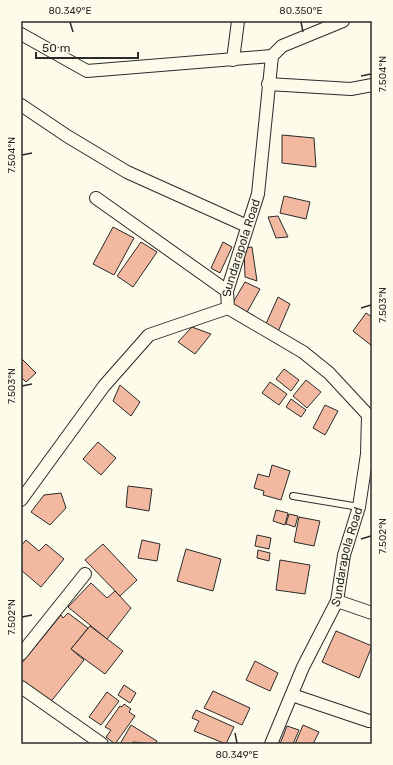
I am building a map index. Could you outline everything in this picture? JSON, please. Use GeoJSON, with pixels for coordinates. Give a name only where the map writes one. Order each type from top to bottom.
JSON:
{"type":"FeatureCollection","features":[{"type":"Feature","properties":{"kind":"street"},"geometry":{"type":"LineString","coordinates":[[233,60],[238,21]]}},
{"type":"Feature","properties":{"kind":"street"},"geometry":{"type":"LineString","coordinates":[[21,34],[87,71],[272,56],[282,46],[343,21]]}},
{"type":"Feature","properties":{"kind":"street","name":"Sundarapola Road"},"geometry":{"type":"LineString","coordinates":[[271,744],[303,667],[337,601],[344,555],[359,507],[367,454],[370,414],[329,373],[303,352],[228,308],[227,291],[258,194],[272,56]]}},
{"type":"Feature","properties":{"kind":"street"},"geometry":{"type":"LineString","coordinates":[[268,84],[351,89],[372,85]]}},
{"type":"Feature","properties":{"kind":"street"},"geometry":{"type":"LineString","coordinates":[[23,108],[127,172],[247,226]]}},
{"type":"Feature","properties":{"kind":"street"},"geometry":{"type":"LineString","coordinates":[[96,198],[227,291]]}},
{"type":"Feature","properties":{"kind":"street"},"geometry":{"type":"LineString","coordinates":[[21,500],[104,386],[149,335],[228,308]]}},
{"type":"Feature","properties":{"kind":"street"},"geometry":{"type":"LineString","coordinates":[[21,654],[85,574]]}},
{"type":"Feature","properties":{"kind":"street"},"geometry":{"type":"LineString","coordinates":[[337,601],[372,613]]}},
{"type":"Feature","properties":{"kind":"street"},"geometry":{"type":"LineString","coordinates":[[21,687],[102,744]]}},
{"type":"Feature","properties":{"kind":"street"},"geometry":{"type":"LineString","coordinates":[[292,695],[369,721]]}},
{"type":"Feature","properties":{"kind":"lane"},"geometry":{"type":"LineString","coordinates":[[293,496],[359,507]]}},
{"type":"Feature","properties":{"kind":"building"},"geometry":{"type":"Polygon","coordinates":[[[282,135],[314,138],[316,167],[282,163],[282,135]]]}},
{"type":"Feature","properties":{"kind":"building"},"geometry":{"type":"Polygon","coordinates":[[[284,196],[310,202],[306,219],[280,213],[284,196]]]}},
{"type":"Feature","properties":{"kind":"building"},"geometry":{"type":"Polygon","coordinates":[[[278,216],[288,237],[276,238],[268,217],[278,216]]]}},
{"type":"Feature","properties":{"kind":"building"},"geometry":{"type":"Polygon","coordinates":[[[113,227],[134,238],[114,275],[93,264],[113,227]]]}},
{"type":"Feature","properties":{"kind":"building"},"geometry":{"type":"Polygon","coordinates":[[[141,242],[157,252],[133,287],[117,276],[141,242]]]}},
{"type":"Feature","properties":{"kind":"building"},"geometry":{"type":"Polygon","coordinates":[[[223,242],[232,247],[220,273],[211,268],[223,242]]]}},
{"type":"Feature","properties":{"kind":"building"},"geometry":{"type":"Polygon","coordinates":[[[252,247],[257,281],[245,277],[244,248],[252,247]]]}},
{"type":"Feature","properties":{"kind":"building"},"geometry":{"type":"Polygon","coordinates":[[[245,282],[260,289],[246,314],[232,304],[245,282]]]}},
{"type":"Feature","properties":{"kind":"building"},"geometry":{"type":"Polygon","coordinates":[[[278,297],[290,304],[277,334],[265,326],[278,297]]]}},
{"type":"Feature","properties":{"kind":"building"},"geometry":{"type":"Polygon","coordinates":[[[366,313],[372,317],[372,346],[353,331],[366,313]]]}},
{"type":"Feature","properties":{"kind":"building"},"geometry":{"type":"Polygon","coordinates":[[[192,327],[211,334],[195,354],[178,342],[192,327]]]}},
{"type":"Feature","properties":{"kind":"building"},"geometry":{"type":"Polygon","coordinates":[[[21,358],[36,373],[26,382],[21,377],[21,358]]]}},
{"type":"Feature","properties":{"kind":"building"},"geometry":{"type":"Polygon","coordinates":[[[284,369],[299,380],[291,391],[276,379],[284,369]]]}},
{"type":"Feature","properties":{"kind":"building"},"geometry":{"type":"Polygon","coordinates":[[[306,380],[321,392],[307,408],[293,396],[306,380]]]}},
{"type":"Feature","properties":{"kind":"building"},"geometry":{"type":"Polygon","coordinates":[[[270,382],[287,394],[279,405],[262,393],[270,382]]]}},
{"type":"Feature","properties":{"kind":"building"},"geometry":{"type":"Polygon","coordinates":[[[120,385],[140,402],[131,416],[113,401],[120,385]]]}},
{"type":"Feature","properties":{"kind":"building"},"geometry":{"type":"Polygon","coordinates":[[[291,399],[306,410],[301,417],[286,407],[291,399]]]}},
{"type":"Feature","properties":{"kind":"building"},"geometry":{"type":"Polygon","coordinates":[[[325,405],[338,411],[325,435],[313,428],[325,405]]]}},
{"type":"Feature","properties":{"kind":"building"},"geometry":{"type":"Polygon","coordinates":[[[98,442],[116,458],[101,475],[83,459],[98,442]]]}},
{"type":"Feature","properties":{"kind":"building"},"geometry":{"type":"Polygon","coordinates":[[[272,465],[290,471],[281,500],[263,495],[264,491],[254,488],[258,474],[269,477],[272,465]]]}},
{"type":"Feature","properties":{"kind":"building"},"geometry":{"type":"Polygon","coordinates":[[[128,486],[152,489],[149,511],[126,507],[128,486]]]}},
{"type":"Feature","properties":{"kind":"building"},"geometry":{"type":"Polygon","coordinates":[[[61,493],[66,508],[50,525],[31,512],[44,495],[61,493]]]}},
{"type":"Feature","properties":{"kind":"building"},"geometry":{"type":"Polygon","coordinates":[[[276,510],[288,513],[285,525],[273,521],[276,510]]]}},
{"type":"Feature","properties":{"kind":"building"},"geometry":{"type":"Polygon","coordinates":[[[289,514],[298,516],[295,527],[286,524],[289,514]]]}},
{"type":"Feature","properties":{"kind":"building"},"geometry":{"type":"Polygon","coordinates":[[[299,517],[320,521],[314,546],[294,542],[299,517]]]}},
{"type":"Feature","properties":{"kind":"building"},"geometry":{"type":"Polygon","coordinates":[[[257,535],[271,538],[269,549],[255,546],[257,535]]]}},
{"type":"Feature","properties":{"kind":"building"},"geometry":{"type":"Polygon","coordinates":[[[26,540],[39,551],[46,544],[64,559],[41,587],[21,570],[21,546],[26,540]]]}},
{"type":"Feature","properties":{"kind":"building"},"geometry":{"type":"Polygon","coordinates":[[[142,540],[160,544],[157,561],[138,558],[142,540]]]}},
{"type":"Feature","properties":{"kind":"building"},"geometry":{"type":"Polygon","coordinates":[[[103,544],[137,580],[120,596],[85,560],[103,544]]]}},
{"type":"Feature","properties":{"kind":"building"},"geometry":{"type":"Polygon","coordinates":[[[186,549],[221,559],[213,591],[177,581],[186,549]]]}},
{"type":"Feature","properties":{"kind":"building"},"geometry":{"type":"Polygon","coordinates":[[[258,550],[270,553],[269,561],[257,558],[258,550]]]}},
{"type":"Feature","properties":{"kind":"building"},"geometry":{"type":"Polygon","coordinates":[[[280,560],[310,565],[305,594],[276,590],[280,560]]]}},
{"type":"Feature","properties":{"kind":"building"},"geometry":{"type":"Polygon","coordinates":[[[91,583],[107,598],[115,591],[131,608],[107,639],[68,607],[91,583]]]}},
{"type":"Feature","properties":{"kind":"building"},"geometry":{"type":"Polygon","coordinates":[[[68,613],[88,628],[71,649],[84,660],[49,704],[21,681],[21,664],[61,615],[63,618],[68,613]]]}},
{"type":"Feature","properties":{"kind":"building"},"geometry":{"type":"Polygon","coordinates":[[[90,626],[123,651],[105,674],[71,649],[90,626]]]}},
{"type":"Feature","properties":{"kind":"building"},"geometry":{"type":"Polygon","coordinates":[[[336,631],[372,646],[359,678],[322,662],[336,631]]]}},
{"type":"Feature","properties":{"kind":"building"},"geometry":{"type":"Polygon","coordinates":[[[255,661],[278,673],[270,691],[246,680],[255,661]]]}},
{"type":"Feature","properties":{"kind":"building"},"geometry":{"type":"Polygon","coordinates":[[[124,685],[136,693],[130,703],[118,695],[124,685]]]}},
{"type":"Feature","properties":{"kind":"building"},"geometry":{"type":"Polygon","coordinates":[[[213,691],[250,708],[242,725],[204,708],[213,691]]]}},
{"type":"Feature","properties":{"kind":"building"},"geometry":{"type":"Polygon","coordinates":[[[107,692],[119,701],[101,725],[89,717],[107,692]]]}},
{"type":"Feature","properties":{"kind":"building"},"geometry":{"type":"Polygon","coordinates":[[[124,704],[131,709],[129,712],[135,716],[115,744],[106,737],[111,730],[105,727],[120,706],[122,707],[124,704]]]}},
{"type":"Feature","properties":{"kind":"building"},"geometry":{"type":"Polygon","coordinates":[[[196,710],[234,727],[226,744],[194,731],[199,721],[192,718],[196,710]]]}},
{"type":"Feature","properties":{"kind":"building"},"geometry":{"type":"Polygon","coordinates":[[[131,725],[157,741],[155,744],[133,742],[132,744],[120,744],[131,725]]]}},
{"type":"Feature","properties":{"kind":"building"},"geometry":{"type":"Polygon","coordinates":[[[303,725],[319,732],[313,744],[295,744],[303,725]]]}},
{"type":"Feature","properties":{"kind":"building"},"geometry":{"type":"Polygon","coordinates":[[[287,726],[299,730],[293,744],[280,744],[287,726]]]}}]}
